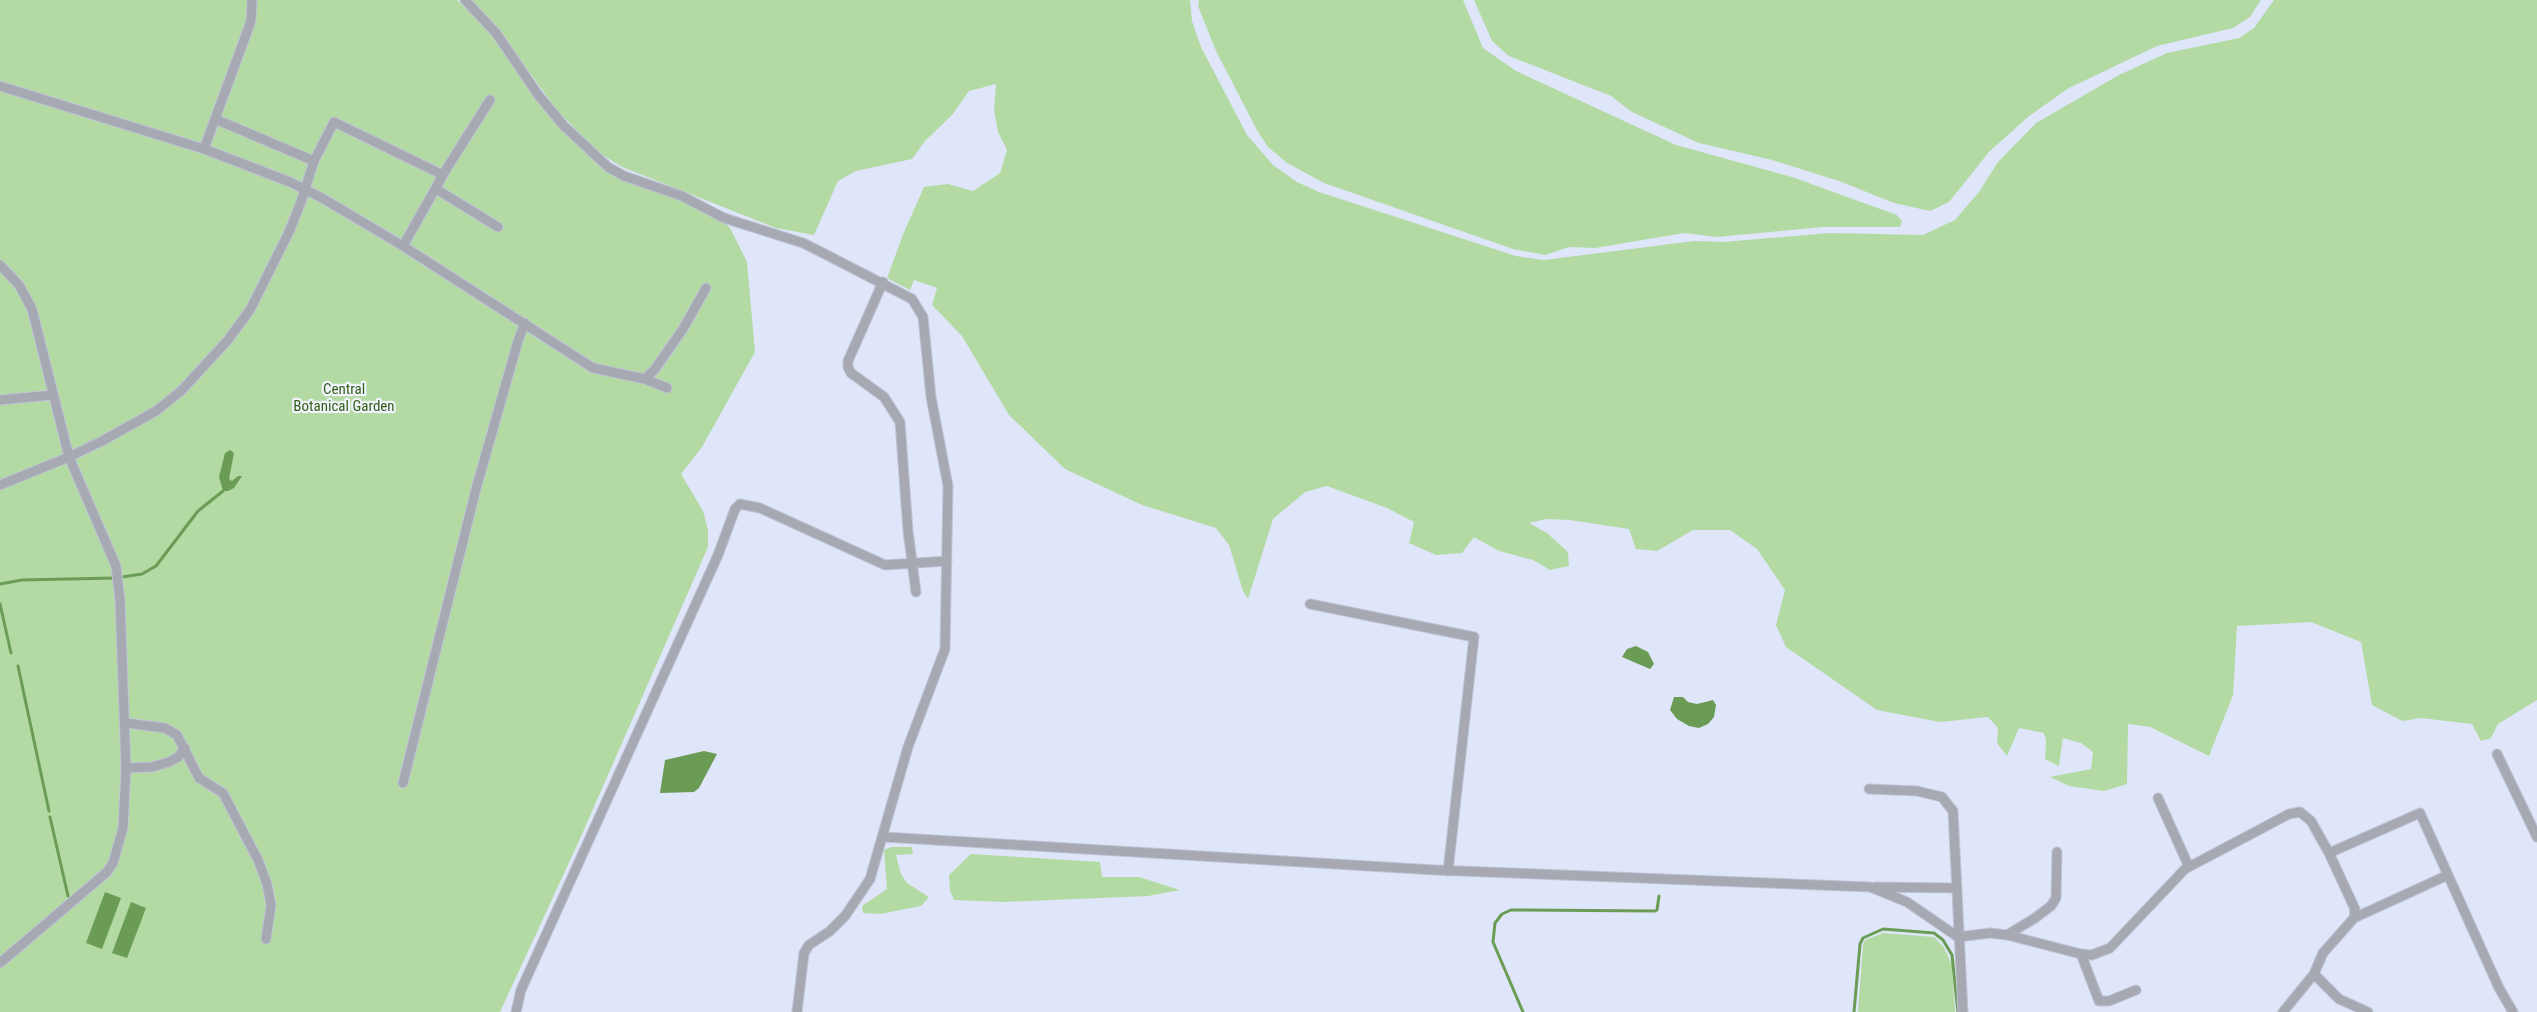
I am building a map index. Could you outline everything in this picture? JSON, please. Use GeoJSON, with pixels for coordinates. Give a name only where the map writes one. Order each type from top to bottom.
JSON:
{"type":"FeatureCollection","features":[{"type":"Feature","properties":{"kind":"street"},"geometry":{"type":"LineString","coordinates":[[204,149],[251,20],[252,0]]}},
{"type":"Feature","properties":{"kind":"street"},"geometry":{"type":"LineString","coordinates":[[465,0],[496,33],[540,96],[564,126],[608,167],[624,176],[682,196],[737,222],[803,243],[912,298],[923,317],[932,404],[948,486],[945,650],[908,747],[884,837],[870,879],[857,902],[830,931],[809,945],[804,953],[797,1012]]}},
{"type":"Feature","properties":{"kind":"street"},"geometry":{"type":"LineString","coordinates":[[0,86],[204,149],[304,189],[403,246],[593,368],[645,379],[667,388]]}},
{"type":"Feature","properties":{"kind":"street"},"geometry":{"type":"LineString","coordinates":[[403,246],[443,175],[490,100]]}},
{"type":"Feature","properties":{"kind":"street"},"geometry":{"type":"LineString","coordinates":[[216,118],[314,162]]}},
{"type":"Feature","properties":{"kind":"street"},"geometry":{"type":"LineString","coordinates":[[0,485],[69,457],[156,411],[181,391],[227,341],[250,310],[301,202],[314,162],[334,122],[443,175]]}},
{"type":"Feature","properties":{"kind":"street"},"geometry":{"type":"LineString","coordinates":[[436,189],[498,227]]}},
{"type":"Feature","properties":{"kind":"street"},"geometry":{"type":"LineString","coordinates":[[0,265],[19,285],[32,309],[69,457],[116,566],[120,600],[126,724],[123,828],[113,863],[107,872],[0,963]]}},
{"type":"Feature","properties":{"kind":"street"},"geometry":{"type":"LineString","coordinates":[[883,282],[848,361],[848,367],[851,373],[884,397],[900,422],[908,531],[916,592]]}},
{"type":"Feature","properties":{"kind":"street"},"geometry":{"type":"LineString","coordinates":[[645,379],[670,350],[706,288]]}},
{"type":"Feature","properties":{"kind":"street"},"geometry":{"type":"LineString","coordinates":[[403,783],[476,489],[515,350],[525,323]]}},
{"type":"Feature","properties":{"kind":"street"},"geometry":{"type":"LineString","coordinates":[[0,400],[52,395]]}},
{"type":"Feature","properties":{"kind":"street"},"geometry":{"type":"LineString","coordinates":[[516,1012],[521,990],[714,564],[735,509],[740,504],[760,508],[885,565],[947,561]]}},
{"type":"Feature","properties":{"kind":"street"},"geometry":{"type":"LineString","coordinates":[[1310,604],[1474,637],[1448,871]]}},
{"type":"Feature","properties":{"kind":"street"},"geometry":{"type":"LineString","coordinates":[[126,724],[165,728],[177,736],[185,748],[199,778],[223,793],[258,860],[271,905],[266,939]]}},
{"type":"Feature","properties":{"kind":"street"},"geometry":{"type":"LineString","coordinates":[[126,768],[152,767],[169,762],[178,757],[185,748]]}},
{"type":"Feature","properties":{"kind":"street"},"geometry":{"type":"LineString","coordinates":[[2497,754],[2537,837]]}},
{"type":"Feature","properties":{"kind":"street"},"geometry":{"type":"LineString","coordinates":[[1868,789],[1917,791],[1942,797],[1948,802],[1953,811],[1963,1012]]}},
{"type":"Feature","properties":{"kind":"street"},"geometry":{"type":"LineString","coordinates":[[2158,798],[2189,866]]}},
{"type":"Feature","properties":{"kind":"street"},"geometry":{"type":"LineString","coordinates":[[1870,887],[1906,902],[1958,937],[1990,933],[2007,935],[2080,954],[2100,953],[2110,948],[2189,866],[2295,812],[2300,812],[2311,822],[2329,853],[2354,904],[2354,918]]}},
{"type":"Feature","properties":{"kind":"street"},"geometry":{"type":"LineString","coordinates":[[2329,853],[2420,813],[2513,1012]]}},
{"type":"Feature","properties":{"kind":"street"},"geometry":{"type":"LineString","coordinates":[[884,837],[1448,871],[1870,887],[1957,888]]}},
{"type":"Feature","properties":{"kind":"street"},"geometry":{"type":"LineString","coordinates":[[2007,935],[2051,906],[2056,898],[2057,852]]}},
{"type":"Feature","properties":{"kind":"street"},"geometry":{"type":"LineString","coordinates":[[2283,1012],[2314,974],[2323,953],[2354,918],[2448,875]]}},
{"type":"Feature","properties":{"kind":"street"},"geometry":{"type":"LineString","coordinates":[[2080,954],[2099,1001],[2109,1001],[2136,990]]}},
{"type":"Feature","properties":{"kind":"street"},"geometry":{"type":"LineString","coordinates":[[2314,974],[2338,999],[2368,1012]]}},
{"type":"Feature","properties":{"kind":"green space","name":"Central Botanical Garden"},"geometry":{"type":"Polygon","coordinates":[[[0,0],[457,0],[492,33],[548,114],[587,154],[604,169],[677,198],[719,218],[730,228],[747,262],[755,352],[702,447],[681,474],[703,511],[708,530],[708,547],[579,841],[500,1012],[0,1012],[0,0]]]}},
{"type":"Feature","properties":{"kind":"green space"},"geometry":{"type":"Polygon","coordinates":[[[472,0],[1190,0],[1192,21],[1201,47],[1247,135],[1273,165],[1297,182],[1319,192],[1516,256],[1544,260],[1694,241],[1723,242],[1830,233],[1923,235],[1955,220],[1979,192],[1998,162],[2036,123],[2119,75],[2167,53],[2239,38],[2254,28],[2274,0],[2537,0],[2537,700],[2498,724],[2491,738],[2481,741],[2472,724],[2421,718],[2402,721],[2372,705],[2361,642],[2311,622],[2237,626],[2233,695],[2209,756],[2150,727],[2128,724],[2127,784],[2104,791],[2069,786],[2050,777],[2091,769],[2093,752],[2081,743],[2063,738],[2059,766],[2045,759],[2046,740],[2044,733],[2019,728],[2007,756],[1997,743],[1998,728],[1988,717],[1940,722],[1877,710],[1786,647],[1776,625],[1785,590],[1757,549],[1730,530],[1693,530],[1657,551],[1636,549],[1629,529],[1570,520],[1546,519],[1529,523],[1547,533],[1568,552],[1569,566],[1550,570],[1533,560],[1499,551],[1474,537],[1462,553],[1436,555],[1409,543],[1414,522],[1387,508],[1327,486],[1305,492],[1273,519],[1248,599],[1243,591],[1229,545],[1216,528],[1142,505],[1065,469],[1009,415],[962,336],[932,305],[937,288],[914,280],[910,290],[887,278],[904,232],[924,187],[948,184],[973,191],[1000,173],[1007,150],[998,132],[994,110],[996,84],[969,91],[952,115],[925,141],[912,159],[856,171],[838,181],[814,235],[776,228],[622,167],[596,151],[557,110],[503,36],[472,0]]]}},
{"type":"Feature","properties":{"kind":"green space"},"geometry":{"type":"Polygon","coordinates":[[[1199,0],[1463,0],[1483,48],[1516,71],[1676,145],[1792,177],[1897,215],[1902,221],[1900,227],[1823,227],[1717,237],[1684,233],[1595,248],[1569,247],[1545,255],[1513,249],[1324,183],[1287,163],[1268,147],[1258,132],[1216,51],[1198,6],[1199,0]]]}},
{"type":"Feature","properties":{"kind":"green space"},"geometry":{"type":"Polygon","coordinates":[[[1474,0],[2261,0],[2250,17],[2233,28],[2157,46],[2067,89],[2028,117],[1989,152],[1949,202],[1930,211],[1894,203],[1839,181],[1772,160],[1699,143],[1632,112],[1611,96],[1509,56],[1492,41],[1474,0]]]}},
{"type":"Feature","properties":{"kind":"green space"},"geometry":{"type":"Polygon","coordinates":[[[891,847],[912,847],[913,854],[896,855],[901,874],[907,883],[929,897],[921,906],[880,914],[863,913],[862,906],[887,889],[884,850],[891,847]]]}},
{"type":"Feature","properties":{"kind":"green space"},"geometry":{"type":"Polygon","coordinates":[[[971,854],[1100,862],[1102,877],[1139,877],[1180,890],[1148,896],[1004,902],[954,900],[950,891],[949,875],[971,854]]]}},
{"type":"Feature","properties":{"kind":"green space"},"geometry":{"type":"Polygon","coordinates":[[[1883,933],[1934,937],[1943,946],[1952,965],[1955,1012],[1858,1012],[1863,945],[1865,940],[1883,933]]]}},
{"type":"Feature","properties":{"kind":"shaded area"},"geometry":{"type":"Polygon","coordinates":[[[230,450],[234,453],[229,479],[232,481],[238,476],[242,476],[234,488],[223,491],[219,477],[225,453],[230,450]]]}},
{"type":"Feature","properties":{"kind":"shaded area"},"geometry":{"type":"Polygon","coordinates":[[[1636,646],[1648,652],[1654,664],[1650,669],[1622,657],[1627,649],[1636,646]]]}},
{"type":"Feature","properties":{"kind":"shaded area"},"geometry":{"type":"Polygon","coordinates":[[[1674,697],[1683,697],[1688,702],[1697,704],[1713,700],[1716,705],[1714,717],[1708,724],[1699,728],[1689,726],[1677,719],[1670,710],[1674,697]]]}},
{"type":"Feature","properties":{"kind":"shaded area"},"geometry":{"type":"Polygon","coordinates":[[[704,751],[717,754],[699,788],[694,792],[660,793],[665,760],[704,751]]]}},
{"type":"Feature","properties":{"kind":"shaded area"},"geometry":{"type":"Polygon","coordinates":[[[105,892],[121,898],[102,949],[86,943],[105,892]]]}},
{"type":"Feature","properties":{"kind":"shaded area"},"geometry":{"type":"Polygon","coordinates":[[[131,902],[146,908],[127,958],[112,953],[131,902]]]}},
{"type":"Feature","properties":{"kind":"waterway"},"geometry":{"type":"LineString","coordinates":[[122,577],[142,574],[156,566],[198,511],[223,491]]}},
{"type":"Feature","properties":{"kind":"waterway"},"geometry":{"type":"LineString","coordinates":[[0,584],[22,580],[114,578]]}},
{"type":"Feature","properties":{"kind":"waterway"},"geometry":{"type":"LineString","coordinates":[[0,604],[11,653]]}},
{"type":"Feature","properties":{"kind":"waterway"},"geometry":{"type":"LineString","coordinates":[[18,666],[49,811]]}},
{"type":"Feature","properties":{"kind":"waterway"},"geometry":{"type":"LineString","coordinates":[[50,817],[68,896]]}},
{"type":"Feature","properties":{"kind":"waterway"},"geometry":{"type":"LineString","coordinates":[[1523,1012],[1493,942],[1495,923],[1502,914],[1511,910],[1655,911],[1657,910],[1659,896]]}},
{"type":"Feature","properties":{"kind":"waterway"},"geometry":{"type":"LineString","coordinates":[[1854,1012],[1860,944],[1863,938],[1883,929],[1934,933],[1943,940],[1952,955],[1958,1012]]}}]}
